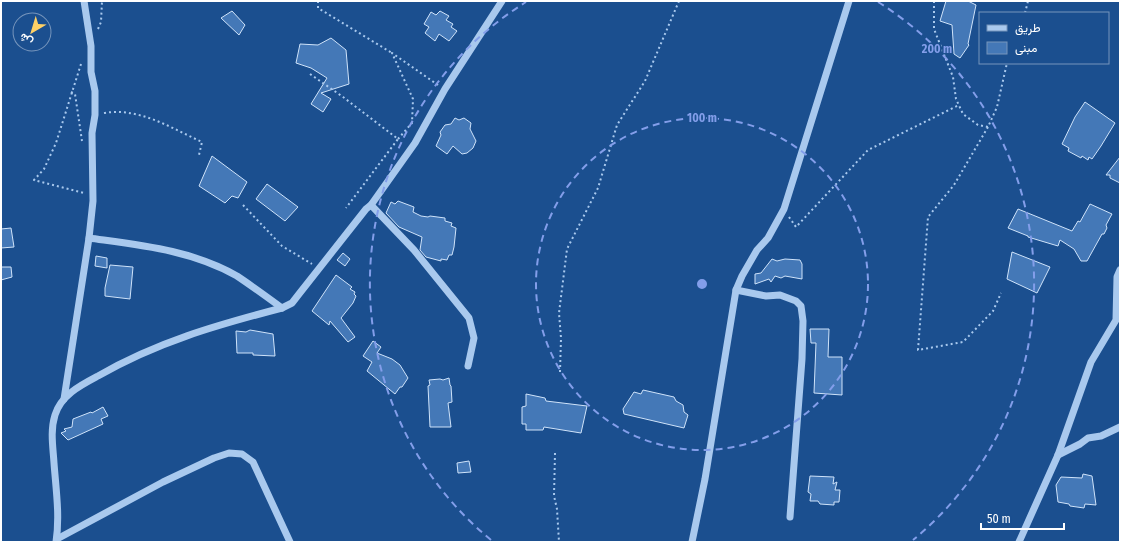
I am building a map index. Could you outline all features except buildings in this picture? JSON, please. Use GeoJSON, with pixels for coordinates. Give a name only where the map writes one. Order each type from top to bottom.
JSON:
{"type":"FeatureCollection","features":[{"type":"Feature","properties":{"kind":"street"},"geometry":{"type":"LineString","coordinates":[[64,399],[93,196],[92,133],[95,115],[95,91],[91,72],[91,46],[84,1]]}},
{"type":"Feature","properties":{"kind":"street"},"geometry":{"type":"LineString","coordinates":[[56,541],[58,516],[51,432],[55,414],[64,399],[75,389],[118,364],[157,346],[218,325],[282,308],[292,302],[320,269],[366,209],[371,205],[415,144],[445,89],[502,1]]}},
{"type":"Feature","properties":{"kind":"street"},"geometry":{"type":"LineString","coordinates":[[692,542],[705,479],[736,290],[757,250],[768,238],[784,209],[849,1]]}},
{"type":"Feature","properties":{"kind":"street"},"geometry":{"type":"LineString","coordinates":[[371,205],[414,250],[469,318],[474,338],[468,366]]}},
{"type":"Feature","properties":{"kind":"street"},"geometry":{"type":"LineString","coordinates":[[88,238],[168,251],[202,260],[236,276],[282,308]]}},
{"type":"Feature","properties":{"kind":"street"},"geometry":{"type":"LineString","coordinates":[[1019,542],[1058,455],[1091,362],[1118,321],[1117,277],[1120,270]]}},
{"type":"Feature","properties":{"kind":"street"},"geometry":{"type":"LineString","coordinates":[[736,290],[766,296],[780,295],[796,301],[800,306],[803,321],[802,359],[790,517]]}},
{"type":"Feature","properties":{"kind":"street"},"geometry":{"type":"LineString","coordinates":[[1058,455],[1080,444],[1088,438],[1102,436],[1120,427]]}},
{"type":"Feature","properties":{"kind":"street"},"geometry":{"type":"LineString","coordinates":[[56,541],[163,482],[214,458],[229,453],[242,454],[253,462],[290,542]]}},
{"type":"Feature","properties":{"kind":"path"},"geometry":{"type":"LineString","coordinates":[[91,46],[101,22],[102,1]]}},
{"type":"Feature","properties":{"kind":"path"},"geometry":{"type":"LineString","coordinates":[[318,1],[318,8],[392,53],[445,89]]}},
{"type":"Feature","properties":{"kind":"path"},"geometry":{"type":"LineString","coordinates":[[560,372],[561,338],[559,313],[567,249],[598,188],[618,125],[645,81],[679,1]]}},
{"type":"Feature","properties":{"kind":"path"},"geometry":{"type":"LineString","coordinates":[[934,1],[934,29],[953,77],[956,99],[963,114],[978,125],[988,127]]}},
{"type":"Feature","properties":{"kind":"path"},"geometry":{"type":"LineString","coordinates":[[1025,12],[1028,1]]}},
{"type":"Feature","properties":{"kind":"path"},"geometry":{"type":"LineString","coordinates":[[346,208],[398,139],[412,123],[413,99],[392,53]]}},
{"type":"Feature","properties":{"kind":"path"},"geometry":{"type":"LineString","coordinates":[[82,63],[56,143],[44,168],[34,180],[93,196]]}},
{"type":"Feature","properties":{"kind":"path"},"geometry":{"type":"LineString","coordinates":[[1001,293],[993,311],[963,342],[918,350],[928,217],[954,185],[988,127],[997,107],[1007,64]]}},
{"type":"Feature","properties":{"kind":"path"},"geometry":{"type":"LineString","coordinates":[[310,74],[398,139]]}},
{"type":"Feature","properties":{"kind":"path"},"geometry":{"type":"LineString","coordinates":[[784,209],[796,227],[868,150],[959,106]]}},
{"type":"Feature","properties":{"kind":"path"},"geometry":{"type":"LineString","coordinates":[[95,115],[113,112],[140,114],[202,142],[199,155]]}},
{"type":"Feature","properties":{"kind":"path"},"geometry":{"type":"LineString","coordinates":[[243,205],[282,246],[320,269]]}},
{"type":"Feature","properties":{"kind":"path"},"geometry":{"type":"LineString","coordinates":[[555,453],[554,496],[557,509],[559,542]]}}]}
